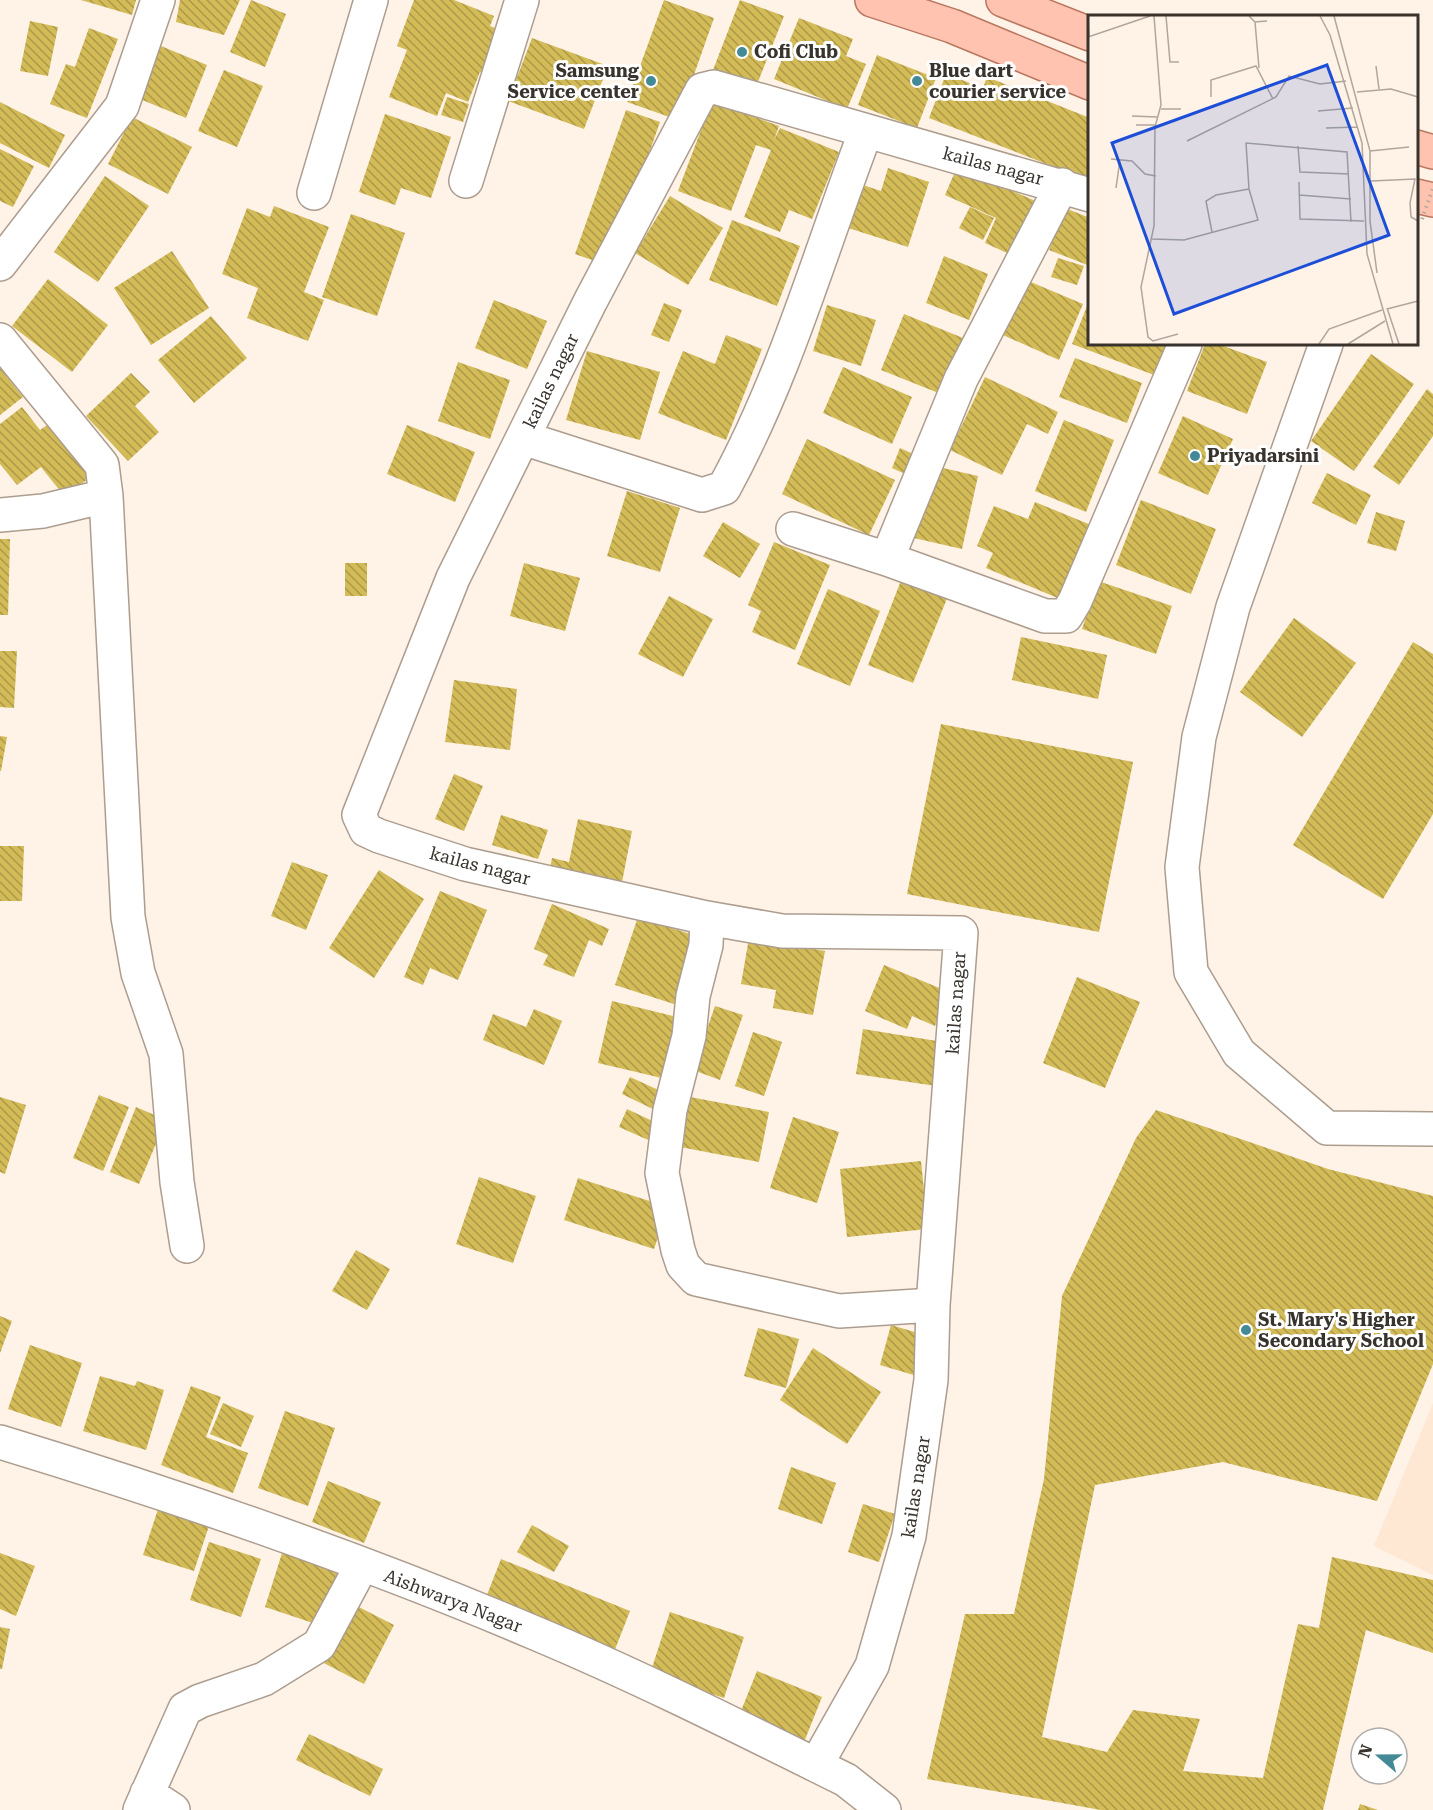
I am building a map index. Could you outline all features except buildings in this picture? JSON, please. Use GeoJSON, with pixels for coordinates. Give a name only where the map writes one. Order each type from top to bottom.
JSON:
{"type":"FeatureCollection","features":[{"type":"Feature","properties":{"kind":"main road"},"geometry":{"type":"LineString","coordinates":[[872,0],[952,26],[1088,83]]}},
{"type":"Feature","properties":{"kind":"main road"},"geometry":{"type":"LineString","coordinates":[[1003,0],[1088,34]]}},
{"type":"Feature","properties":{"kind":"main road"},"geometry":{"type":"LineString","coordinates":[[1418,148],[1433,152]]}},
{"type":"Feature","properties":{"kind":"street"},"geometry":{"type":"LineString","coordinates":[[0,264],[122,106],[158,0]]}},
{"type":"Feature","properties":{"kind":"street"},"geometry":{"type":"LineString","coordinates":[[314,193],[371,0]]}},
{"type":"Feature","properties":{"kind":"street"},"geometry":{"type":"LineString","coordinates":[[466,181],[522,0]]}},
{"type":"Feature","properties":{"kind":"street","name":"kailas nagar"},"geometry":{"type":"LineString","coordinates":[[816,1766],[872,1665],[909,1536],[932,1380],[933,1305],[961,933],[782,931],[707,918],[465,864],[379,836],[366,830],[359,820],[364,798],[453,578],[590,302],[702,90],[714,87],[1076,190]]}},
{"type":"Feature","properties":{"kind":"street"},"geometry":{"type":"LineString","coordinates":[[523,438],[702,495],[724,488],[744,451],[801,316],[866,131]]}},
{"type":"Feature","properties":{"kind":"street"},"geometry":{"type":"LineString","coordinates":[[887,559],[961,379],[1076,190]]}},
{"type":"Feature","properties":{"kind":"street"},"geometry":{"type":"LineString","coordinates":[[0,340],[102,465],[106,496],[129,918],[138,973],[166,1054],[177,1182],[187,1246]]}},
{"type":"Feature","properties":{"kind":"street"},"geometry":{"type":"LineString","coordinates":[[792,529],[887,559],[1044,615],[1066,616],[1076,601],[1185,345]]}},
{"type":"Feature","properties":{"kind":"street"},"geometry":{"type":"LineString","coordinates":[[1326,345],[1233,607],[1199,737],[1182,867],[1191,972],[1239,1053],[1327,1128],[1433,1128]]}},
{"type":"Feature","properties":{"kind":"street"},"geometry":{"type":"LineString","coordinates":[[0,514],[43,511],[106,496]]}},
{"type":"Feature","properties":{"kind":"street"},"geometry":{"type":"LineString","coordinates":[[707,918],[706,945],[693,996],[689,1036],[670,1110],[662,1173],[683,1265],[696,1279],[839,1311],[933,1305]]}},
{"type":"Feature","properties":{"kind":"street","name":"Aishwarya Nagar"},"geometry":{"type":"LineString","coordinates":[[0,1442],[125,1480],[362,1564],[536,1633],[846,1780],[884,1810]]}},
{"type":"Feature","properties":{"kind":"street"},"geometry":{"type":"LineString","coordinates":[[153,1804],[185,1709],[200,1701],[264,1678],[319,1645],[362,1564]]}},
{"type":"Feature","properties":{"kind":"path"},"geometry":{"type":"LineString","coordinates":[[1424,205],[1433,188]]}},
{"type":"Feature","properties":{"kind":"shaded area"},"geometry":{"type":"Polygon","coordinates":[[[1433,1403],[1433,1575],[1374,1546],[1433,1403]]]}},
{"type":"Feature","properties":{"kind":"place","name":"Cofi Club"},"geometry":{"type":"Point","coordinates":[742,52]}},
{"type":"Feature","properties":{"kind":"place","name":"Samsung Service center"},"geometry":{"type":"Point","coordinates":[651,81]}},
{"type":"Feature","properties":{"kind":"place","name":"Blue dart courier service"},"geometry":{"type":"Point","coordinates":[917,81]}},
{"type":"Feature","properties":{"kind":"place","name":"Priyadarsini"},"geometry":{"type":"Point","coordinates":[1195,456]}},
{"type":"Feature","properties":{"kind":"place","name":"St. Mary's Higher Secondary School"},"geometry":{"type":"Point","coordinates":[1246,1330]}}]}
